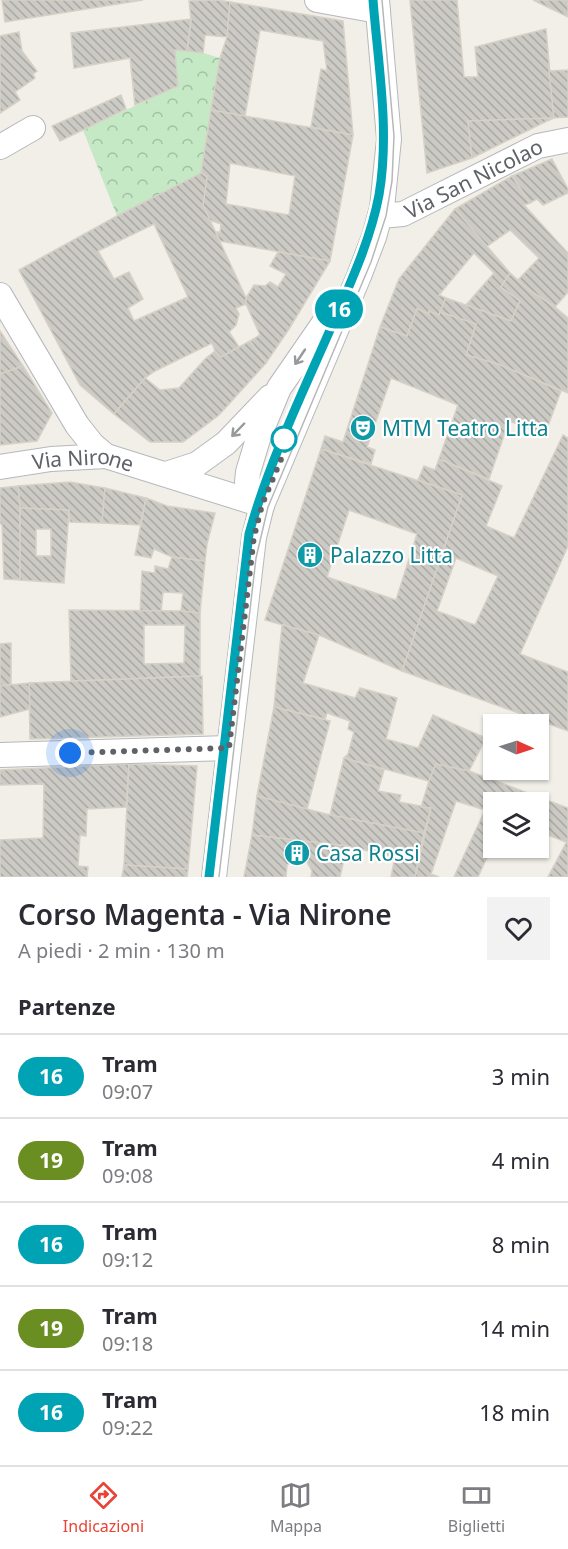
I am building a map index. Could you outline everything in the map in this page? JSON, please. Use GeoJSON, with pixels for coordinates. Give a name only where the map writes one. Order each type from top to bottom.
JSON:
{"type":"FeatureCollection","features":[{"type":"Feature","properties":{"kind":"street"},"geometry":{"type":"LineString","coordinates":[[214,877],[249,567],[262,505],[359,276],[380,216],[389,139],[378,6],[317,0]]}},
{"type":"Feature","properties":{"kind":"street"},"geometry":{"type":"LineString","coordinates":[[0,147],[33,128]]}},
{"type":"Feature","properties":{"kind":"street","name":"Via San Nicolao"},"geometry":{"type":"LineString","coordinates":[[380,216],[403,213],[538,146],[568,140]]}},
{"type":"Feature","properties":{"kind":"street"},"geometry":{"type":"LineString","coordinates":[[166,474],[197,464],[226,443],[279,388],[320,327],[359,276]]}},
{"type":"Feature","properties":{"kind":"street"},"geometry":{"type":"LineString","coordinates":[[0,296],[77,425],[92,444],[106,456]]}},
{"type":"Feature","properties":{"kind":"street"},"geometry":{"type":"LineString","coordinates":[[262,505],[247,482],[248,471],[279,388]]}},
{"type":"Feature","properties":{"kind":"street","name":"Via Nirone"},"geometry":{"type":"LineString","coordinates":[[0,467],[51,459],[106,456],[262,505]]}},
{"type":"Feature","properties":{"kind":"street"},"geometry":{"type":"LineString","coordinates":[[0,754],[229,748]]}},
{"type":"Feature","properties":{"kind":"green space"},"geometry":{"type":"Polygon","coordinates":[[[175,50],[203,53],[220,58],[201,173],[117,216],[83,130],[178,86],[175,50]]]}},
{"type":"Feature","properties":{"kind":"building"},"geometry":{"type":"Polygon","coordinates":[[[2,0],[143,0],[5,22],[2,0]]]}},
{"type":"Feature","properties":{"kind":"building"},"geometry":{"type":"Polygon","coordinates":[[[410,0],[457,0],[464,77],[478,77],[475,47],[546,29],[554,118],[468,121],[472,158],[427,173],[410,0]]]}},
{"type":"Feature","properties":{"kind":"building"},"geometry":{"type":"Polygon","coordinates":[[[533,0],[568,0],[568,17],[533,0]]]}},
{"type":"Feature","properties":{"kind":"building"},"geometry":{"type":"Polygon","coordinates":[[[189,1],[230,2],[227,37],[205,35],[203,53],[187,51],[191,19],[189,1]]]}},
{"type":"Feature","properties":{"kind":"building"},"geometry":{"type":"Polygon","coordinates":[[[230,2],[343,21],[353,135],[311,127],[321,69],[327,71],[323,41],[260,30],[245,116],[211,110],[220,58],[227,37],[230,2]]]}},
{"type":"Feature","properties":{"kind":"building"},"geometry":{"type":"Polygon","coordinates":[[[191,19],[187,51],[175,50],[178,86],[135,105],[130,58],[74,68],[71,33],[191,19]]]}},
{"type":"Feature","properties":{"kind":"building"},"geometry":{"type":"Polygon","coordinates":[[[19,32],[22,51],[37,71],[33,74],[35,78],[15,92],[20,100],[0,113],[0,36],[19,32]]]}},
{"type":"Feature","properties":{"kind":"building"},"geometry":{"type":"Polygon","coordinates":[[[568,70],[568,117],[554,118],[549,71],[568,70]]]}},
{"type":"Feature","properties":{"kind":"building"},"geometry":{"type":"Polygon","coordinates":[[[121,95],[126,109],[60,141],[52,126],[121,95]]]}},
{"type":"Feature","properties":{"kind":"building"},"geometry":{"type":"Polygon","coordinates":[[[211,110],[353,135],[330,261],[220,241],[216,232],[220,232],[221,224],[209,220],[203,205],[207,177],[201,173],[211,110]],[[230,163],[226,204],[289,215],[295,176],[230,163]]]}},
{"type":"Feature","properties":{"kind":"building"},"geometry":{"type":"Polygon","coordinates":[[[554,118],[547,121],[472,158],[468,121],[554,118]]]}},
{"type":"Feature","properties":{"kind":"building"},"geometry":{"type":"Polygon","coordinates":[[[552,159],[568,193],[543,205],[537,199],[530,203],[512,176],[552,159]]]}},
{"type":"Feature","properties":{"kind":"building"},"geometry":{"type":"Polygon","coordinates":[[[201,173],[207,177],[203,205],[246,298],[246,304],[236,308],[239,314],[236,325],[229,332],[239,347],[221,357],[215,351],[212,343],[155,371],[145,378],[114,414],[80,385],[19,270],[201,173]],[[154,224],[98,251],[114,279],[129,272],[143,299],[128,308],[134,321],[188,297],[154,224]]]}},
{"type":"Feature","properties":{"kind":"building"},"geometry":{"type":"Polygon","coordinates":[[[512,176],[530,203],[524,205],[568,253],[568,292],[555,307],[518,280],[539,258],[510,230],[486,247],[455,209],[512,176]]]}},
{"type":"Feature","properties":{"kind":"building"},"geometry":{"type":"Polygon","coordinates":[[[455,209],[510,273],[501,287],[520,301],[511,321],[466,305],[494,273],[474,253],[439,295],[446,298],[439,315],[417,309],[407,336],[380,327],[399,279],[455,209]]]}},
{"type":"Feature","properties":{"kind":"building"},"geometry":{"type":"Polygon","coordinates":[[[278,252],[330,261],[266,363],[250,341],[260,335],[246,304],[246,298],[254,285],[265,286],[270,282],[278,287],[286,274],[270,266],[278,252]]]}},
{"type":"Feature","properties":{"kind":"building"},"geometry":{"type":"Polygon","coordinates":[[[510,273],[568,318],[568,393],[498,364],[466,355],[476,324],[440,312],[446,298],[511,321],[520,301],[501,287],[510,273]]]}},
{"type":"Feature","properties":{"kind":"building"},"geometry":{"type":"Polygon","coordinates":[[[417,309],[429,314],[429,311],[439,315],[440,312],[476,324],[466,355],[498,364],[561,391],[545,434],[509,421],[489,479],[439,459],[458,405],[391,378],[367,447],[375,450],[371,464],[321,449],[325,436],[343,442],[380,327],[407,336],[417,309]]]}},
{"type":"Feature","properties":{"kind":"building"},"geometry":{"type":"Polygon","coordinates":[[[0,331],[23,366],[0,374],[0,331]]]}},
{"type":"Feature","properties":{"kind":"building"},"geometry":{"type":"Polygon","coordinates":[[[250,341],[266,363],[219,415],[183,442],[150,442],[114,414],[145,378],[160,390],[179,388],[215,351],[221,357],[250,341]]]}},
{"type":"Feature","properties":{"kind":"building"},"geometry":{"type":"Polygon","coordinates":[[[23,366],[52,413],[37,441],[0,445],[0,374],[23,366]]]}},
{"type":"Feature","properties":{"kind":"building"},"geometry":{"type":"Polygon","coordinates":[[[563,435],[568,438],[568,546],[520,654],[568,672],[568,731],[549,724],[549,714],[521,714],[402,671],[462,495],[418,480],[424,466],[435,470],[439,459],[502,486],[486,526],[514,538],[563,435]],[[456,558],[437,611],[475,625],[498,576],[456,558]]]}},
{"type":"Feature","properties":{"kind":"building","name":"Palazzo Litta"},"geometry":{"type":"Polygon","coordinates":[[[321,449],[462,495],[402,671],[319,635],[265,620],[321,449]],[[349,510],[327,577],[396,600],[417,534],[349,510]]]}},
{"type":"Feature","properties":{"kind":"building"},"geometry":{"type":"Polygon","coordinates":[[[70,482],[105,488],[102,523],[70,522],[69,510],[20,508],[18,486],[70,482]]]}},
{"type":"Feature","properties":{"kind":"building"},"geometry":{"type":"Polygon","coordinates":[[[18,486],[20,580],[4,579],[0,488],[18,486]]]}},
{"type":"Feature","properties":{"kind":"building"},"geometry":{"type":"Polygon","coordinates":[[[105,488],[146,498],[140,525],[102,523],[105,488]]]}},
{"type":"Feature","properties":{"kind":"building"},"geometry":{"type":"Polygon","coordinates":[[[146,498],[167,506],[215,513],[205,561],[172,557],[154,549],[151,558],[135,555],[146,498]]]}},
{"type":"Feature","properties":{"kind":"building"},"geometry":{"type":"Polygon","coordinates":[[[20,508],[69,510],[64,583],[20,580],[20,508]],[[36,529],[36,556],[51,556],[51,529],[36,529]]]}},
{"type":"Feature","properties":{"kind":"building"},"geometry":{"type":"Polygon","coordinates":[[[172,557],[205,561],[200,613],[181,611],[183,593],[163,592],[161,613],[140,613],[142,571],[155,573],[155,566],[168,569],[172,557]]]}},
{"type":"Feature","properties":{"kind":"building"},"geometry":{"type":"Polygon","coordinates":[[[69,610],[200,613],[200,676],[71,681],[69,610]],[[144,625],[144,664],[184,663],[185,625],[144,625]]]}},
{"type":"Feature","properties":{"kind":"building"},"geometry":{"type":"Polygon","coordinates":[[[282,625],[319,635],[303,683],[355,698],[360,688],[397,698],[386,739],[418,748],[433,715],[483,737],[483,744],[469,771],[436,764],[429,781],[344,758],[348,754],[354,732],[348,729],[350,721],[327,713],[325,719],[274,707],[282,625]]]}},
{"type":"Feature","properties":{"kind":"building"},"geometry":{"type":"Polygon","coordinates":[[[11,643],[11,684],[0,686],[0,644],[11,643]]]}},
{"type":"Feature","properties":{"kind":"building"},"geometry":{"type":"Polygon","coordinates":[[[202,676],[203,734],[30,739],[29,683],[202,676]]]}},
{"type":"Feature","properties":{"kind":"building"},"geometry":{"type":"Polygon","coordinates":[[[29,683],[30,709],[0,717],[0,686],[29,683]]]}},
{"type":"Feature","properties":{"kind":"building"},"geometry":{"type":"Polygon","coordinates":[[[274,707],[330,721],[307,809],[257,796],[274,707]]]}},
{"type":"Feature","properties":{"kind":"building"},"geometry":{"type":"Polygon","coordinates":[[[344,758],[384,770],[378,791],[401,795],[399,802],[431,808],[424,833],[330,815],[344,758]]]}},
{"type":"Feature","properties":{"kind":"building"},"geometry":{"type":"Polygon","coordinates":[[[129,764],[126,807],[87,809],[86,836],[80,835],[78,866],[88,867],[87,877],[0,877],[0,840],[43,838],[44,784],[0,785],[0,770],[129,764]]]}},
{"type":"Feature","properties":{"kind":"building"},"geometry":{"type":"Polygon","coordinates":[[[129,764],[197,766],[188,869],[124,865],[129,764]]]}},
{"type":"Feature","properties":{"kind":"building"},"geometry":{"type":"Polygon","coordinates":[[[436,764],[469,771],[483,776],[483,780],[493,780],[525,792],[483,792],[483,809],[456,801],[431,874],[439,877],[415,877],[431,808],[421,807],[436,764]]]}},
{"type":"Feature","properties":{"kind":"building"},"geometry":{"type":"Polygon","coordinates":[[[257,796],[330,815],[424,833],[418,862],[347,846],[252,835],[257,796]]]}},
{"type":"Feature","properties":{"kind":"building"},"geometry":{"type":"Polygon","coordinates":[[[549,801],[568,808],[568,843],[549,835],[549,801]]]}},
{"type":"Feature","properties":{"kind":"building"},"geometry":{"type":"Polygon","coordinates":[[[483,814],[483,858],[487,858],[478,877],[454,877],[483,814]]]}},
{"type":"Feature","properties":{"kind":"building","name":"Casa Rossi"},"geometry":{"type":"Polygon","coordinates":[[[252,835],[347,846],[340,877],[311,877],[312,871],[307,862],[296,859],[287,865],[286,877],[244,877],[252,835]]]}},
{"type":"Feature","properties":{"kind":"building"},"geometry":{"type":"Polygon","coordinates":[[[568,843],[568,877],[548,877],[568,843]]]}},
{"type":"Feature","properties":{"kind":"building"},"geometry":{"type":"Polygon","coordinates":[[[395,857],[418,862],[415,877],[391,877],[395,857]]]}},
{"type":"Feature","properties":{"kind":"building"},"geometry":{"type":"Polygon","coordinates":[[[124,865],[188,869],[187,877],[122,877],[124,865]]]}},
{"type":"Feature","properties":{"kind":"tram line"},"geometry":{"type":"LineString","coordinates":[[209,877],[249,534],[278,449],[360,260],[376,208],[383,130],[373,0]]}},
{"type":"Feature","properties":{"kind":"tram line","name":"16"},"geometry":{"type":"LineString","coordinates":[[209,877],[249,534],[264,488],[366,245],[379,195],[383,151],[382,100],[373,0]]}},
{"type":"Feature","properties":{"kind":"tram line"},"geometry":{"type":"LineString","coordinates":[[219,877],[256,558],[268,507],[371,262],[386,216],[392,181],[394,136],[382,0]]}},
{"type":"Feature","properties":{"kind":"place","name":"MTM Teatro Litta"},"geometry":{"type":"Point","coordinates":[363,428]}},
{"type":"Feature","properties":{"kind":"place","name":"Palazzo Litta"},"geometry":{"type":"Point","coordinates":[310,555]}},
{"type":"Feature","properties":{"kind":"place","name":"Casa Rossi"},"geometry":{"type":"Point","coordinates":[297,853]}},
{"type":"Feature","properties":{"kind":"route"},"geometry":{"type":"LineString","coordinates":[[70,753],[229,748],[254,537],[262,505],[289,440],[284,439]]}}]}
